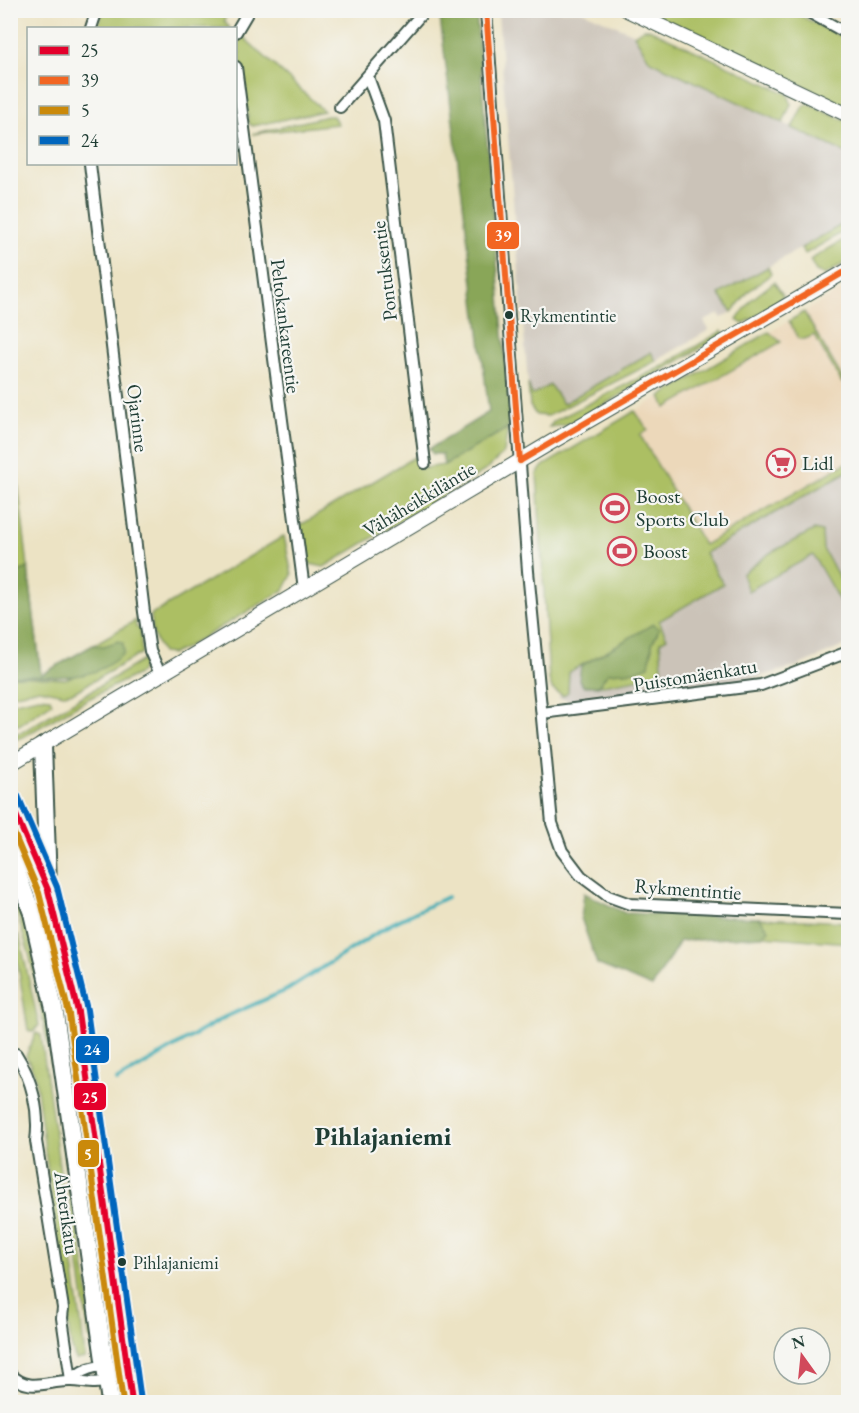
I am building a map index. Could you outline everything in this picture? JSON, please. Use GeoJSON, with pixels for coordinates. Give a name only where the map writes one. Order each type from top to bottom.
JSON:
{"type":"FeatureCollection","features":[{"type":"Feature","properties":{"kind":"main road"},"geometry":{"type":"LineString","coordinates":[[43,746],[48,890]]}},
{"type":"Feature","properties":{"kind":"main road"},"geometry":{"type":"LineString","coordinates":[[10,800],[48,890],[78,1012],[132,1402]]}},
{"type":"Feature","properties":{"kind":"main road"},"geometry":{"type":"LineString","coordinates":[[10,854],[32,913],[55,1013],[110,1402]]}},
{"type":"Feature","properties":{"kind":"street"},"geometry":{"type":"LineString","coordinates":[[91,27],[97,10]]}},
{"type":"Feature","properties":{"kind":"street"},"geometry":{"type":"LineString","coordinates":[[237,28],[249,10]]}},
{"type":"Feature","properties":{"kind":"street"},"geometry":{"type":"LineString","coordinates":[[340,107],[425,10]]}},
{"type":"Feature","properties":{"kind":"street","name":"Rykmentintie"},"geometry":{"type":"LineString","coordinates":[[486,10],[520,461],[542,713],[552,823],[562,851],[571,864],[596,889],[630,904],[849,914]]}},
{"type":"Feature","properties":{"kind":"street"},"geometry":{"type":"LineString","coordinates":[[627,10],[849,116]]}},
{"type":"Feature","properties":{"kind":"street"},"geometry":{"type":"LineString","coordinates":[[805,10],[849,34]]}},
{"type":"Feature","properties":{"kind":"street","name":"Peltokankareentie"},"geometry":{"type":"LineString","coordinates":[[237,74],[304,589]]}},
{"type":"Feature","properties":{"kind":"street","name":"Pontuksentie"},"geometry":{"type":"LineString","coordinates":[[368,77],[384,121],[425,463]]}},
{"type":"Feature","properties":{"kind":"street","name":"Ojarinne"},"geometry":{"type":"LineString","coordinates":[[90,165],[144,612],[150,651],[160,674]]}},
{"type":"Feature","properties":{"kind":"street","name":"Vähäheikkiläntie"},"geometry":{"type":"LineString","coordinates":[[10,764],[520,461],[849,270]]}},
{"type":"Feature","properties":{"kind":"street","name":"Puistomäenkatu"},"geometry":{"type":"LineString","coordinates":[[542,713],[761,685],[849,652]]}},
{"type":"Feature","properties":{"kind":"street","name":"Ahterikatu"},"geometry":{"type":"LineString","coordinates":[[16,1054],[30,1080],[38,1128],[36,1141],[63,1308],[62,1318],[71,1380]]}},
{"type":"Feature","properties":{"kind":"street"},"geometry":{"type":"LineString","coordinates":[[10,1374],[21,1383],[34,1386],[71,1380],[85,1384],[106,1374],[127,1368]]}},
{"type":"Feature","properties":{"kind":"street"},"geometry":{"type":"LineString","coordinates":[[71,1380],[82,1370],[106,1374]]}},
{"type":"Feature","properties":{"kind":"shaded area"},"geometry":{"type":"Polygon","coordinates":[[[500,11],[582,11],[635,34],[650,61],[848,154],[848,221],[720,294],[732,312],[722,318],[719,314],[704,321],[709,330],[656,361],[650,353],[562,405],[532,395],[528,383],[498,15],[500,11]]]}},
{"type":"Feature","properties":{"kind":"shaded area"},"geometry":{"type":"Polygon","coordinates":[[[848,286],[848,471],[705,553],[625,417],[848,286]]]}},
{"type":"Feature","properties":{"kind":"shaded area"},"geometry":{"type":"Polygon","coordinates":[[[848,471],[848,644],[795,667],[745,680],[577,702],[558,698],[560,695],[556,693],[554,683],[705,553],[848,471]]]}},
{"type":"Feature","properties":{"kind":"green space"},"geometry":{"type":"Polygon","coordinates":[[[103,11],[220,11],[226,16],[224,21],[229,27],[97,27],[103,11]]]}},
{"type":"Feature","properties":{"kind":"green space"},"geometry":{"type":"Polygon","coordinates":[[[436,11],[476,11],[510,416],[508,428],[444,465],[442,454],[433,454],[429,449],[489,412],[440,18],[436,11]]]}},
{"type":"Feature","properties":{"kind":"green space"},"geometry":{"type":"Polygon","coordinates":[[[644,11],[791,11],[848,40],[848,107],[644,11]]]}},
{"type":"Feature","properties":{"kind":"green space"},"geometry":{"type":"Polygon","coordinates":[[[643,29],[649,29],[788,94],[791,104],[783,123],[650,61],[634,35],[643,29]]]}},
{"type":"Feature","properties":{"kind":"green space"},"geometry":{"type":"Polygon","coordinates":[[[240,34],[324,111],[253,126],[249,124],[239,48],[240,34]]]}},
{"type":"Feature","properties":{"kind":"green space"},"geometry":{"type":"Polygon","coordinates":[[[808,104],[848,122],[848,154],[792,128],[802,108],[808,104]]]}},
{"type":"Feature","properties":{"kind":"green space"},"geometry":{"type":"Polygon","coordinates":[[[333,116],[338,124],[252,134],[333,116]]]}},
{"type":"Feature","properties":{"kind":"green space"},"geometry":{"type":"Polygon","coordinates":[[[848,221],[848,229],[805,254],[801,248],[848,221]]]}},
{"type":"Feature","properties":{"kind":"green space"},"geometry":{"type":"Polygon","coordinates":[[[848,237],[848,261],[825,275],[816,271],[810,260],[848,237]]]}},
{"type":"Feature","properties":{"kind":"green space"},"geometry":{"type":"Polygon","coordinates":[[[768,267],[771,274],[749,291],[732,312],[719,294],[768,267]]]}},
{"type":"Feature","properties":{"kind":"green space"},"geometry":{"type":"Polygon","coordinates":[[[774,282],[783,295],[778,303],[743,324],[737,320],[751,300],[774,282]]]}},
{"type":"Feature","properties":{"kind":"green space"},"geometry":{"type":"Polygon","coordinates":[[[804,312],[844,381],[842,383],[814,335],[799,339],[789,321],[804,312]]]}},
{"type":"Feature","properties":{"kind":"green space"},"geometry":{"type":"Polygon","coordinates":[[[722,331],[725,334],[581,418],[565,425],[549,427],[554,421],[661,367],[722,331]]]}},
{"type":"Feature","properties":{"kind":"green space"},"geometry":{"type":"Polygon","coordinates":[[[769,332],[781,342],[666,408],[661,396],[769,332]]]}},
{"type":"Feature","properties":{"kind":"green space"},"geometry":{"type":"Polygon","coordinates":[[[651,352],[656,361],[548,416],[536,415],[530,406],[528,383],[532,395],[550,385],[563,404],[651,352]]]}},
{"type":"Feature","properties":{"kind":"green space","name":"Boost"},"geometry":{"type":"Polygon","coordinates":[[[635,411],[648,430],[640,435],[704,545],[848,462],[848,471],[705,553],[723,584],[659,621],[667,638],[660,642],[663,679],[682,678],[683,689],[664,691],[664,687],[655,683],[653,676],[598,686],[608,673],[635,671],[652,653],[652,644],[659,629],[653,625],[569,672],[568,692],[563,696],[552,689],[549,679],[537,474],[543,466],[635,411]]]}},
{"type":"Feature","properties":{"kind":"green space"},"geometry":{"type":"Polygon","coordinates":[[[10,417],[41,675],[136,620],[136,627],[140,629],[142,653],[74,692],[64,694],[39,689],[11,695],[11,676],[65,679],[101,668],[119,657],[41,676],[11,661],[10,417]]]}},
{"type":"Feature","properties":{"kind":"green space"},"geometry":{"type":"Polygon","coordinates":[[[508,428],[504,453],[486,470],[324,567],[310,564],[302,553],[299,526],[416,456],[419,469],[444,465],[508,428]]]}},
{"type":"Feature","properties":{"kind":"green space"},"geometry":{"type":"Polygon","coordinates":[[[814,530],[822,532],[823,549],[848,593],[848,616],[813,555],[748,591],[742,574],[770,553],[814,530]]]}},
{"type":"Feature","properties":{"kind":"green space"},"geometry":{"type":"Polygon","coordinates":[[[284,536],[292,575],[284,590],[187,647],[172,654],[162,653],[153,634],[151,615],[284,536]]]}},
{"type":"Feature","properties":{"kind":"green space"},"geometry":{"type":"Polygon","coordinates":[[[28,568],[41,675],[93,645],[104,646],[119,641],[123,643],[124,653],[111,664],[84,675],[11,676],[11,575],[28,568]]]}},
{"type":"Feature","properties":{"kind":"green space"},"geometry":{"type":"Polygon","coordinates":[[[653,624],[659,629],[652,644],[649,666],[635,671],[608,673],[598,686],[583,686],[579,680],[581,666],[653,624]]]}},
{"type":"Feature","properties":{"kind":"green space"},"geometry":{"type":"Polygon","coordinates":[[[145,659],[141,672],[86,700],[23,737],[11,741],[11,734],[22,732],[145,659]]]}},
{"type":"Feature","properties":{"kind":"green space"},"geometry":{"type":"Polygon","coordinates":[[[38,697],[50,698],[52,703],[19,725],[11,726],[11,703],[38,697]]]}},
{"type":"Feature","properties":{"kind":"green space"},"geometry":{"type":"Polygon","coordinates":[[[23,857],[42,897],[66,991],[116,1338],[108,1339],[36,901],[20,858],[23,857]]]}},
{"type":"Feature","properties":{"kind":"green space"},"geometry":{"type":"Polygon","coordinates":[[[11,885],[23,909],[50,1021],[95,1340],[92,1341],[89,1337],[48,1045],[30,957],[11,895],[11,885]]]}},
{"type":"Feature","properties":{"kind":"green space"},"geometry":{"type":"Polygon","coordinates":[[[584,893],[625,913],[760,918],[769,930],[762,936],[680,941],[652,987],[597,964],[581,918],[584,893]]]}},
{"type":"Feature","properties":{"kind":"green space"},"geometry":{"type":"Polygon","coordinates":[[[760,918],[848,922],[848,943],[762,936],[769,930],[760,918]]]}},
{"type":"Feature","properties":{"kind":"green space"},"geometry":{"type":"Polygon","coordinates":[[[19,935],[39,1025],[33,1032],[28,1030],[17,959],[11,960],[11,941],[19,935]]]}},
{"type":"Feature","properties":{"kind":"green space"},"geometry":{"type":"Polygon","coordinates":[[[36,1033],[41,1035],[81,1322],[85,1358],[76,1360],[71,1346],[35,1075],[26,1056],[36,1033]]]}},
{"type":"Feature","properties":{"kind":"waterway"},"geometry":{"type":"LineString","coordinates":[[116,1081],[225,1017],[287,990],[391,924],[447,897]]}},
{"type":"Feature","properties":{"kind":"transit line","name":"39"},"geometry":{"type":"LineString","coordinates":[[486,10],[520,461]]}},
{"type":"Feature","properties":{"kind":"transit line","name":"39"},"geometry":{"type":"LineString","coordinates":[[520,461],[848,270]]}},
{"type":"Feature","properties":{"kind":"transit line","name":"24"},"geometry":{"type":"LineString","coordinates":[[18,796],[57,887],[87,1010],[141,1401]]}},
{"type":"Feature","properties":{"kind":"transit line","name":"25"},"geometry":{"type":"LineString","coordinates":[[10,801],[48,890],[78,1012],[132,1402]]}},
{"type":"Feature","properties":{"kind":"transit line","name":"5"},"geometry":{"type":"LineString","coordinates":[[10,824],[39,893],[69,1014],[123,1402]]}},
{"type":"Feature","properties":{"kind":"place","name":"Rykmentintie"},"geometry":{"type":"Point","coordinates":[509,315]}},
{"type":"Feature","properties":{"kind":"place","name":"Lidl"},"geometry":{"type":"Point","coordinates":[781,463]}},
{"type":"Feature","properties":{"kind":"place","name":"Boost Sports Club"},"geometry":{"type":"Point","coordinates":[615,508]}},
{"type":"Feature","properties":{"kind":"place","name":"Boost"},"geometry":{"type":"Point","coordinates":[622,551]}},
{"type":"Feature","properties":{"kind":"place","name":"Pihlajaniemi"},"geometry":{"type":"Point","coordinates":[122,1262]}},
{"type":"Feature","properties":{"kind":"district","name":"Pihlajaniemi"},"geometry":{"type":"Point","coordinates":[383,1136]}}]}
